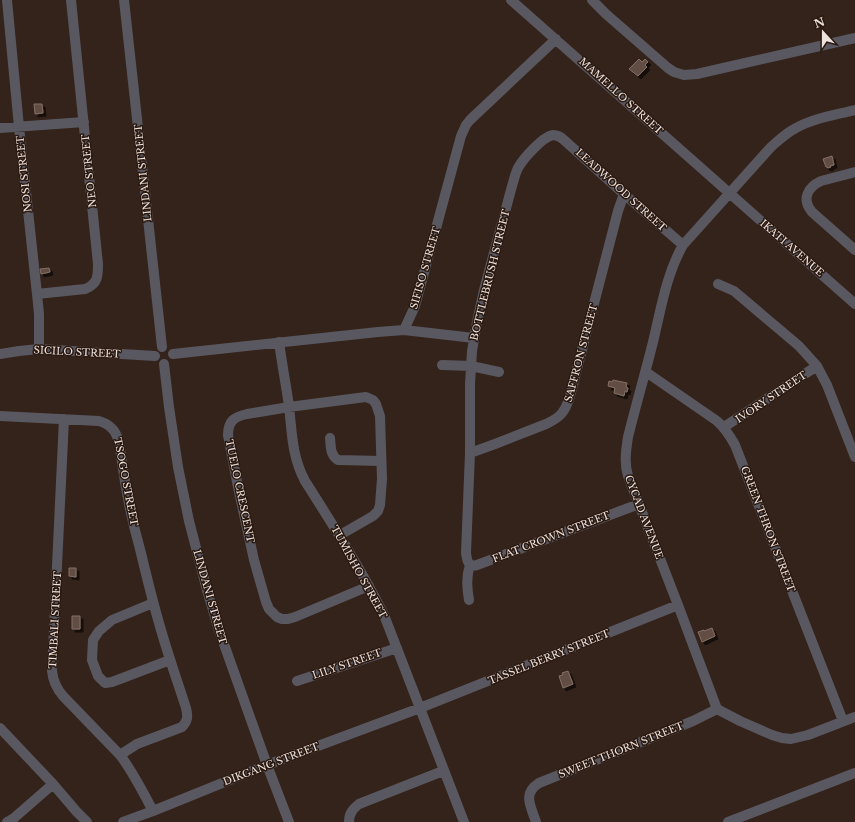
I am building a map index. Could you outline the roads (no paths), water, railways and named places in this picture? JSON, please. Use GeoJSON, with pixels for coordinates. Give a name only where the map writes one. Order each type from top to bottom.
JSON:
{"type":"FeatureCollection","features":[{"type":"Feature","properties":{"kind":"street","name":"NOSI STREET"},"geometry":{"type":"LineString","coordinates":[[7,0],[39,314],[39,349]]}},
{"type":"Feature","properties":{"kind":"street","name":"NEO STREET"},"geometry":{"type":"LineString","coordinates":[[37,294],[85,289],[94,284],[98,275],[71,0]]}},
{"type":"Feature","properties":{"kind":"street","name":"LINDANI STREET"},"geometry":{"type":"LineString","coordinates":[[124,0],[162,346]]}},
{"type":"Feature","properties":{"kind":"street","name":"MAMELLO STREET"},"geometry":{"type":"LineString","coordinates":[[512,0],[729,193]]}},
{"type":"Feature","properties":{"kind":"street"},"geometry":{"type":"LineString","coordinates":[[592,0],[668,68],[674,72],[684,75],[697,74],[855,38]]}},
{"type":"Feature","properties":{"kind":"street","name":"SIFISO STREET"},"geometry":{"type":"LineString","coordinates":[[404,330],[417,301],[463,130],[470,120],[556,39]]}},
{"type":"Feature","properties":{"kind":"street","name":"CYCAD AVENUE"},"geometry":{"type":"LineString","coordinates":[[717,709],[628,476],[625,463],[628,437],[646,372],[669,276],[683,245],[771,147],[788,133],[804,124],[855,110]]}},
{"type":"Feature","properties":{"kind":"street"},"geometry":{"type":"LineString","coordinates":[[0,128],[84,122]]}},
{"type":"Feature","properties":{"kind":"street","name":"BOTTLEBRUSH STREET"},"geometry":{"type":"LineString","coordinates":[[469,600],[466,578],[468,562],[470,390],[474,338],[484,290],[516,174],[524,160],[541,141],[549,136],[558,136]]}},
{"type":"Feature","properties":{"kind":"street","name":"LEADWOOD STREET"},"geometry":{"type":"LineString","coordinates":[[558,136],[683,245]]}},
{"type":"Feature","properties":{"kind":"street"},"geometry":{"type":"LineString","coordinates":[[855,172],[816,183],[811,187],[806,200],[807,205],[812,212],[855,250]]}},
{"type":"Feature","properties":{"kind":"street","name":"IKATI AVENUE"},"geometry":{"type":"LineString","coordinates":[[729,193],[855,304]]}},
{"type":"Feature","properties":{"kind":"street","name":"SAFFRON STREET"},"geometry":{"type":"LineString","coordinates":[[470,453],[546,424],[560,416],[564,411],[570,396],[618,211],[624,194]]}},
{"type":"Feature","properties":{"kind":"street"},"geometry":{"type":"LineString","coordinates":[[718,284],[734,291],[748,302],[799,346],[817,366],[827,385],[855,457]]}},
{"type":"Feature","properties":{"kind":"street"},"geometry":{"type":"LineString","coordinates":[[172,354],[404,330],[474,338]]}},
{"type":"Feature","properties":{"kind":"street","name":"TUMISHO STREET"},"geometry":{"type":"LineString","coordinates":[[279,342],[294,450],[300,472],[340,535],[384,615],[464,822]]}},
{"type":"Feature","properties":{"kind":"street"},"geometry":{"type":"LineString","coordinates":[[162,346],[169,348],[172,354],[170,362],[164,364],[158,362],[154,356],[156,351],[162,346]]}},
{"type":"Feature","properties":{"kind":"street","name":"SICILO STREET"},"geometry":{"type":"LineString","coordinates":[[0,354],[39,349],[154,356]]}},
{"type":"Feature","properties":{"kind":"street","name":"LINDANI STREET"},"geometry":{"type":"LineString","coordinates":[[164,364],[168,407],[178,467],[189,521],[206,590],[218,630],[289,822]]}},
{"type":"Feature","properties":{"kind":"street"},"geometry":{"type":"LineString","coordinates":[[442,366],[471,366],[499,372]]}},
{"type":"Feature","properties":{"kind":"street","name":"IVORY STREET"},"geometry":{"type":"LineString","coordinates":[[724,427],[817,366]]}},
{"type":"Feature","properties":{"kind":"street","name":"GREEN THRON STREET"},"geometry":{"type":"LineString","coordinates":[[646,372],[709,415],[724,427],[730,435],[843,721]]}},
{"type":"Feature","properties":{"kind":"street","name":"TUELO CRESCENT"},"geometry":{"type":"LineString","coordinates":[[340,535],[370,518],[378,511],[380,505],[380,416],[373,400],[358,398],[289,407],[235,418],[228,428],[228,435],[254,560],[269,609],[277,617],[282,619],[288,618],[369,586]]}},
{"type":"Feature","properties":{"kind":"street","name":"TSOGO STREET"},"geometry":{"type":"LineString","coordinates":[[0,416],[99,420],[105,422],[113,428],[116,433],[130,510],[153,603],[188,714],[186,724],[182,727],[137,744],[120,755]]}},
{"type":"Feature","properties":{"kind":"street","name":"TIMBALI STREET"},"geometry":{"type":"LineString","coordinates":[[64,419],[53,677],[55,684],[63,696],[120,755],[133,774],[153,811]]}},
{"type":"Feature","properties":{"kind":"street"},"geometry":{"type":"LineString","coordinates":[[330,438],[332,453],[338,460],[381,461]]}},
{"type":"Feature","properties":{"kind":"street","name":"FLAT CROWN STREET"},"geometry":{"type":"LineString","coordinates":[[468,562],[473,566],[477,565],[639,504]]}},
{"type":"Feature","properties":{"kind":"street"},"geometry":{"type":"LineString","coordinates":[[153,603],[112,620],[99,631],[93,640],[92,660],[98,676],[105,683],[112,682],[170,660]]}},
{"type":"Feature","properties":{"kind":"street","name":"TASSEL BERRY STREET"},"geometry":{"type":"LineString","coordinates":[[420,708],[678,605]]}},
{"type":"Feature","properties":{"kind":"street","name":"LILY STREET"},"geometry":{"type":"LineString","coordinates":[[297,681],[397,648]]}},
{"type":"Feature","properties":{"kind":"street","name":"DIKGANG STREET"},"geometry":{"type":"LineString","coordinates":[[123,822],[267,765],[420,708]]}},
{"type":"Feature","properties":{"kind":"street"},"geometry":{"type":"LineString","coordinates":[[717,709],[772,735],[791,739],[808,735],[855,717]]}},
{"type":"Feature","properties":{"kind":"street","name":"SWEET THORN STREET"},"geometry":{"type":"LineString","coordinates":[[536,822],[529,800],[529,794],[531,790],[539,783],[694,721],[717,709]]}},
{"type":"Feature","properties":{"kind":"street"},"geometry":{"type":"LineString","coordinates":[[0,728],[87,822]]}},
{"type":"Feature","properties":{"kind":"street"},"geometry":{"type":"LineString","coordinates":[[349,822],[350,814],[359,804],[444,771]]}},
{"type":"Feature","properties":{"kind":"street"},"geometry":{"type":"LineString","coordinates":[[728,822],[855,773]]}},
{"type":"Feature","properties":{"kind":"street"},"geometry":{"type":"LineString","coordinates":[[7,822],[14,818],[53,784]]}}]}
